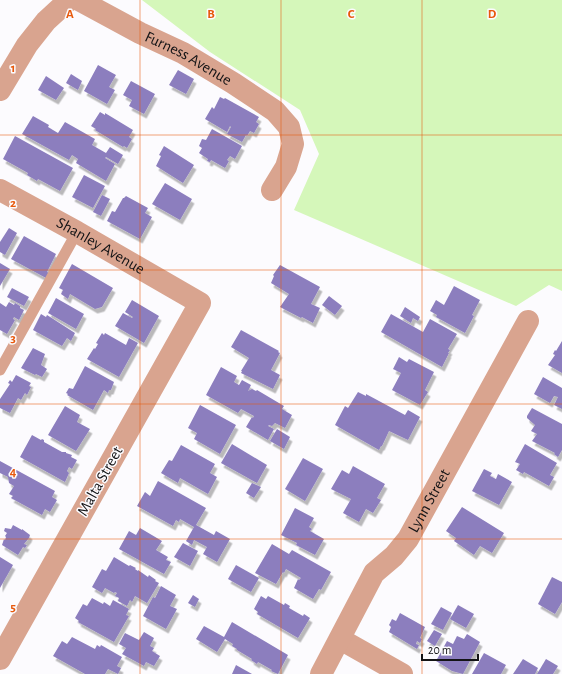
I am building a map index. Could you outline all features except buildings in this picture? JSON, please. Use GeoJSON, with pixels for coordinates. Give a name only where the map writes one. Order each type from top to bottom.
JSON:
{"type":"FeatureCollection","features":[{"type":"Feature","properties":{"kind":"street"},"geometry":{"type":"LineString","coordinates":[[0,90],[27,45],[46,21],[69,0]]}},
{"type":"Feature","properties":{"kind":"street","name":"Furness Avenue"},"geometry":{"type":"LineString","coordinates":[[79,0],[140,33],[183,53],[276,111],[290,127],[293,144],[286,167],[272,190]]}},
{"type":"Feature","properties":{"kind":"street","name":"Shanley Avenue"},"geometry":{"type":"LineString","coordinates":[[0,190],[77,232],[200,304]]}},
{"type":"Feature","properties":{"kind":"street","name":"Malta Street"},"geometry":{"type":"LineString","coordinates":[[0,659],[200,304]]}},
{"type":"Feature","properties":{"kind":"street","name":"Lynn Street"},"geometry":{"type":"LineString","coordinates":[[321,674],[374,572],[394,556],[408,539],[528,321]]}},
{"type":"Feature","properties":{"kind":"street"},"geometry":{"type":"LineString","coordinates":[[340,639],[402,674]]}},
{"type":"Feature","properties":{"kind":"lane"},"geometry":{"type":"LineString","coordinates":[[0,370],[77,232]]}},
{"type":"Feature","properties":{"kind":"green space"},"geometry":{"type":"Polygon","coordinates":[[[142,0],[562,0],[562,291],[549,285],[516,306],[294,210],[319,154],[300,110],[210,52],[142,0]]]}}]}
